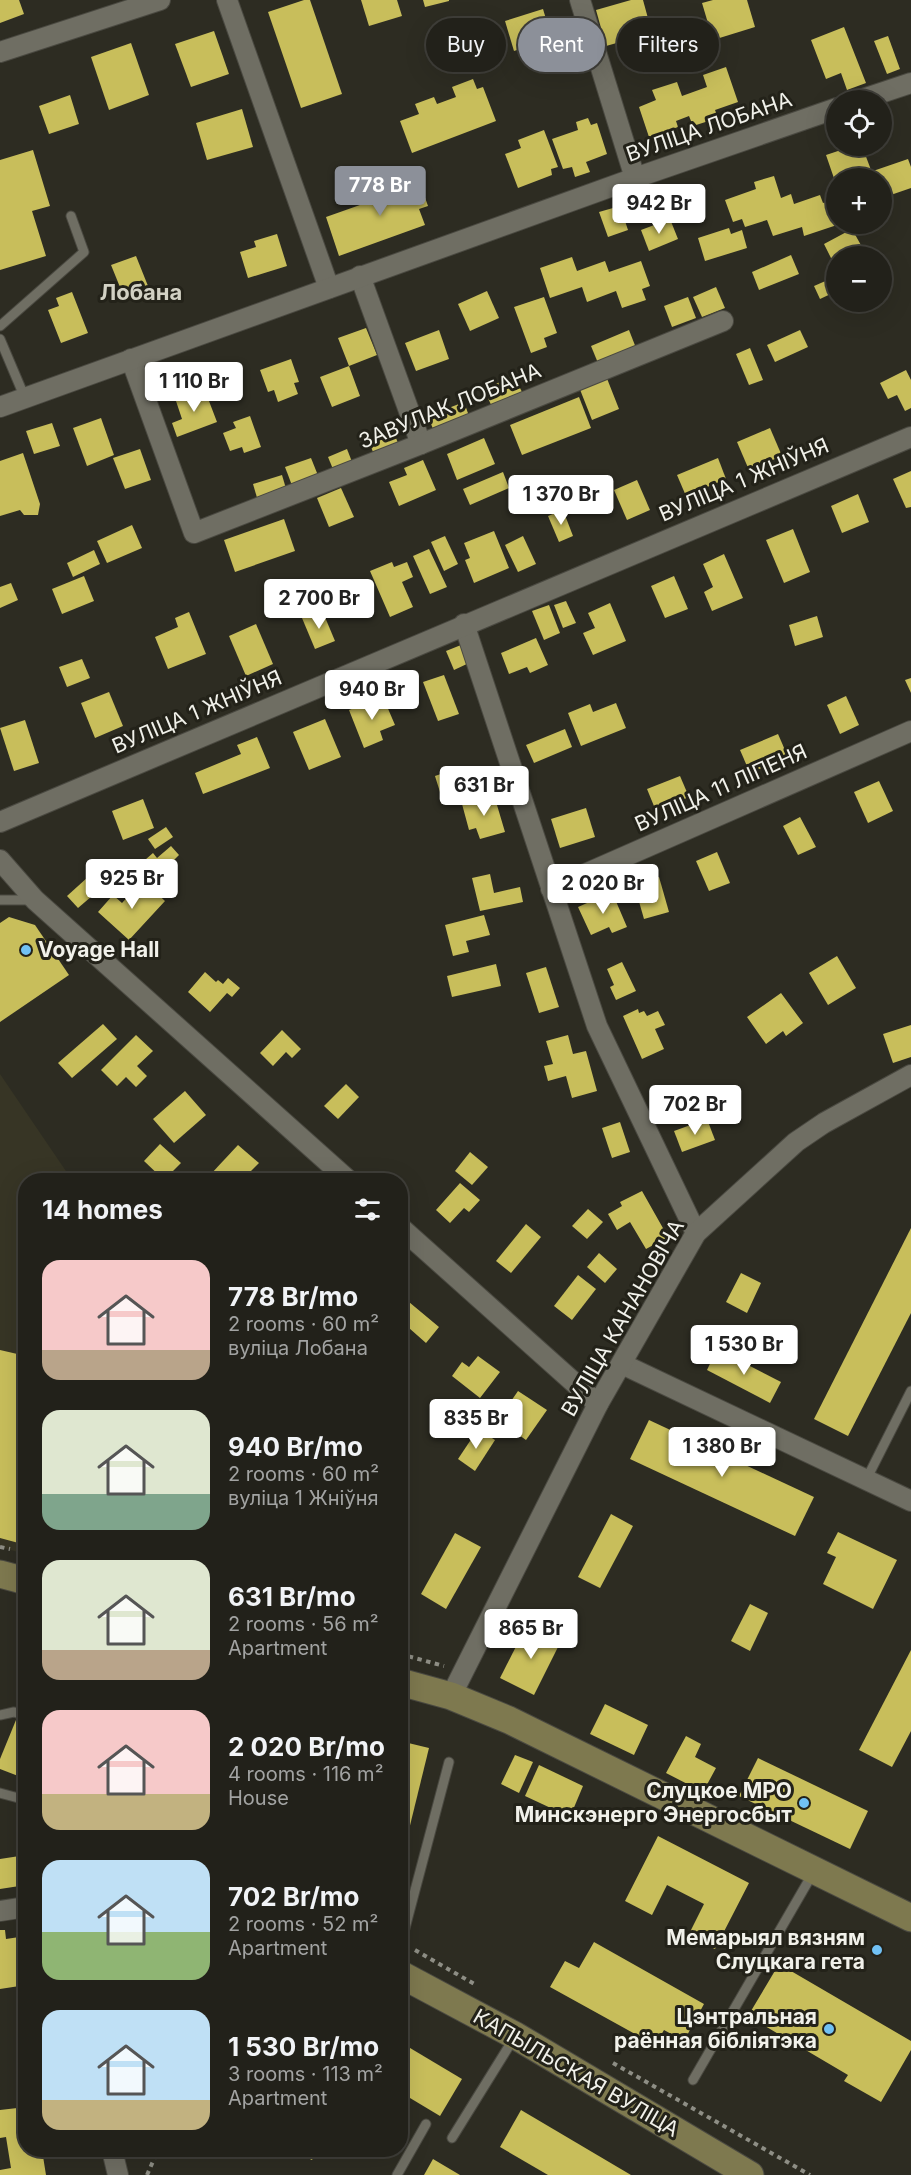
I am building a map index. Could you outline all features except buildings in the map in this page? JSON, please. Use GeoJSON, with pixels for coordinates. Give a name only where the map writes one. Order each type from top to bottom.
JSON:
{"type":"FeatureCollection","features":[{"type":"Feature","properties":{"kind":"main road"},"geometry":{"type":"LineString","coordinates":[[0,1574],[18,1579]]}},
{"type":"Feature","properties":{"kind":"main road"},"geometry":{"type":"LineString","coordinates":[[408,1684],[451,1696],[509,1720],[911,1918]]}},
{"type":"Feature","properties":{"kind":"main road","name":"КАПЫЛЬСКАЯ ВУЛІЦА"},"geometry":{"type":"LineString","coordinates":[[408,1978],[516,2036],[750,2175]]}},
{"type":"Feature","properties":{"kind":"street"},"geometry":{"type":"LineString","coordinates":[[0,52],[160,0]]}},
{"type":"Feature","properties":{"kind":"street"},"geometry":{"type":"LineString","coordinates":[[228,0],[329,288]]}},
{"type":"Feature","properties":{"kind":"street"},"geometry":{"type":"LineString","coordinates":[[580,0],[635,178]]}},
{"type":"Feature","properties":{"kind":"street"},"geometry":{"type":"LineString","coordinates":[[890,90],[911,83]]}},
{"type":"Feature","properties":{"kind":"street","name":"ВУЛІЦА ЛОБАНА"},"geometry":{"type":"LineString","coordinates":[[0,407],[360,276],[826,112]]}},
{"type":"Feature","properties":{"kind":"street"},"geometry":{"type":"LineString","coordinates":[[360,276],[421,444]]}},
{"type":"Feature","properties":{"kind":"street","name":"ЗАВУЛАК ЛОБАНА"},"geometry":{"type":"LineString","coordinates":[[131,359],[194,533],[421,444],[723,321]]}},
{"type":"Feature","properties":{"kind":"street","name":"ВУЛІЦА 1 ЖНІЎНЯ"},"geometry":{"type":"LineString","coordinates":[[0,822],[911,437]]}},
{"type":"Feature","properties":{"kind":"street"},"geometry":{"type":"LineString","coordinates":[[464,624],[597,1026],[696,1233]]}},
{"type":"Feature","properties":{"kind":"street","name":"ВУЛІЦА 11 ЛІПЕНЯ"},"geometry":{"type":"LineString","coordinates":[[551,889],[911,731]]}},
{"type":"Feature","properties":{"kind":"street"},"geometry":{"type":"LineString","coordinates":[[0,860],[35,900],[340,1173]]}},
{"type":"Feature","properties":{"kind":"street","name":"ВУЛІЦА КАНАНОВІЧА"},"geometry":{"type":"LineString","coordinates":[[451,1696],[598,1404],[696,1233],[796,1142],[824,1123],[911,1075]]}},
{"type":"Feature","properties":{"kind":"street"},"geometry":{"type":"LineString","coordinates":[[408,1234],[598,1404]]}},
{"type":"Feature","properties":{"kind":"street"},"geometry":{"type":"LineString","coordinates":[[622,1364],[911,1501]]}},
{"type":"Feature","properties":{"kind":"street"},"geometry":{"type":"LineString","coordinates":[[0,1911],[18,1908]]}},
{"type":"Feature","properties":{"kind":"street"},"geometry":{"type":"LineString","coordinates":[[114,2157],[118,2175]]}},
{"type":"Feature","properties":{"kind":"lane"},"geometry":{"type":"LineString","coordinates":[[0,326],[84,252],[71,216]]}},
{"type":"Feature","properties":{"kind":"lane"},"geometry":{"type":"LineString","coordinates":[[0,339],[25,398]]}},
{"type":"Feature","properties":{"kind":"lane"},"geometry":{"type":"LineString","coordinates":[[0,900],[35,900]]}},
{"type":"Feature","properties":{"kind":"lane"},"geometry":{"type":"LineString","coordinates":[[866,1480],[911,1390]]}},
{"type":"Feature","properties":{"kind":"lane"},"geometry":{"type":"LineString","coordinates":[[0,1715],[18,1713]]}},
{"type":"Feature","properties":{"kind":"lane"},"geometry":{"type":"LineString","coordinates":[[408,1917],[449,1762]]}},
{"type":"Feature","properties":{"kind":"lane"},"geometry":{"type":"LineString","coordinates":[[0,1793],[18,1798]]}},
{"type":"Feature","properties":{"kind":"lane"},"geometry":{"type":"LineString","coordinates":[[693,2080],[814,1871]]}},
{"type":"Feature","properties":{"kind":"lane"},"geometry":{"type":"LineString","coordinates":[[452,2138],[516,2036]]}},
{"type":"Feature","properties":{"kind":"lane"},"geometry":{"type":"LineString","coordinates":[[408,2156],[426,2124]]}},
{"type":"Feature","properties":{"kind":"lane"},"geometry":{"type":"LineString","coordinates":[[397,2175],[407,2157]]}},
{"type":"Feature","properties":{"kind":"path"},"geometry":{"type":"LineString","coordinates":[[408,1656],[444,1666],[449,1656]]}},
{"type":"Feature","properties":{"kind":"path"},"geometry":{"type":"LineString","coordinates":[[147,2175],[155,2157]]}},
{"type":"Feature","properties":{"kind":"shaded area"},"geometry":{"type":"Polygon","coordinates":[[[0,1074],[67,1173],[18,1173],[18,1552],[0,1547],[0,1074]]]}},
{"type":"Feature","properties":{"kind":"place","name":"Voyage Hall"},"geometry":{"type":"Point","coordinates":[26,950]}},
{"type":"Feature","properties":{"kind":"place","name":"Слуцкое МРО Минскэнерго Энергосбыт"},"geometry":{"type":"Point","coordinates":[804,1803]}},
{"type":"Feature","properties":{"kind":"place","name":"Мемарыял вязням Слуцкага гета"},"geometry":{"type":"Point","coordinates":[877,1950]}},
{"type":"Feature","properties":{"kind":"place","name":"Цэнтральная раённая бібліятэка"},"geometry":{"type":"Point","coordinates":[829,2029]}},
{"type":"Feature","properties":{"kind":"district","name":"Лобана"},"geometry":{"type":"Point","coordinates":[141,292]}}]}
